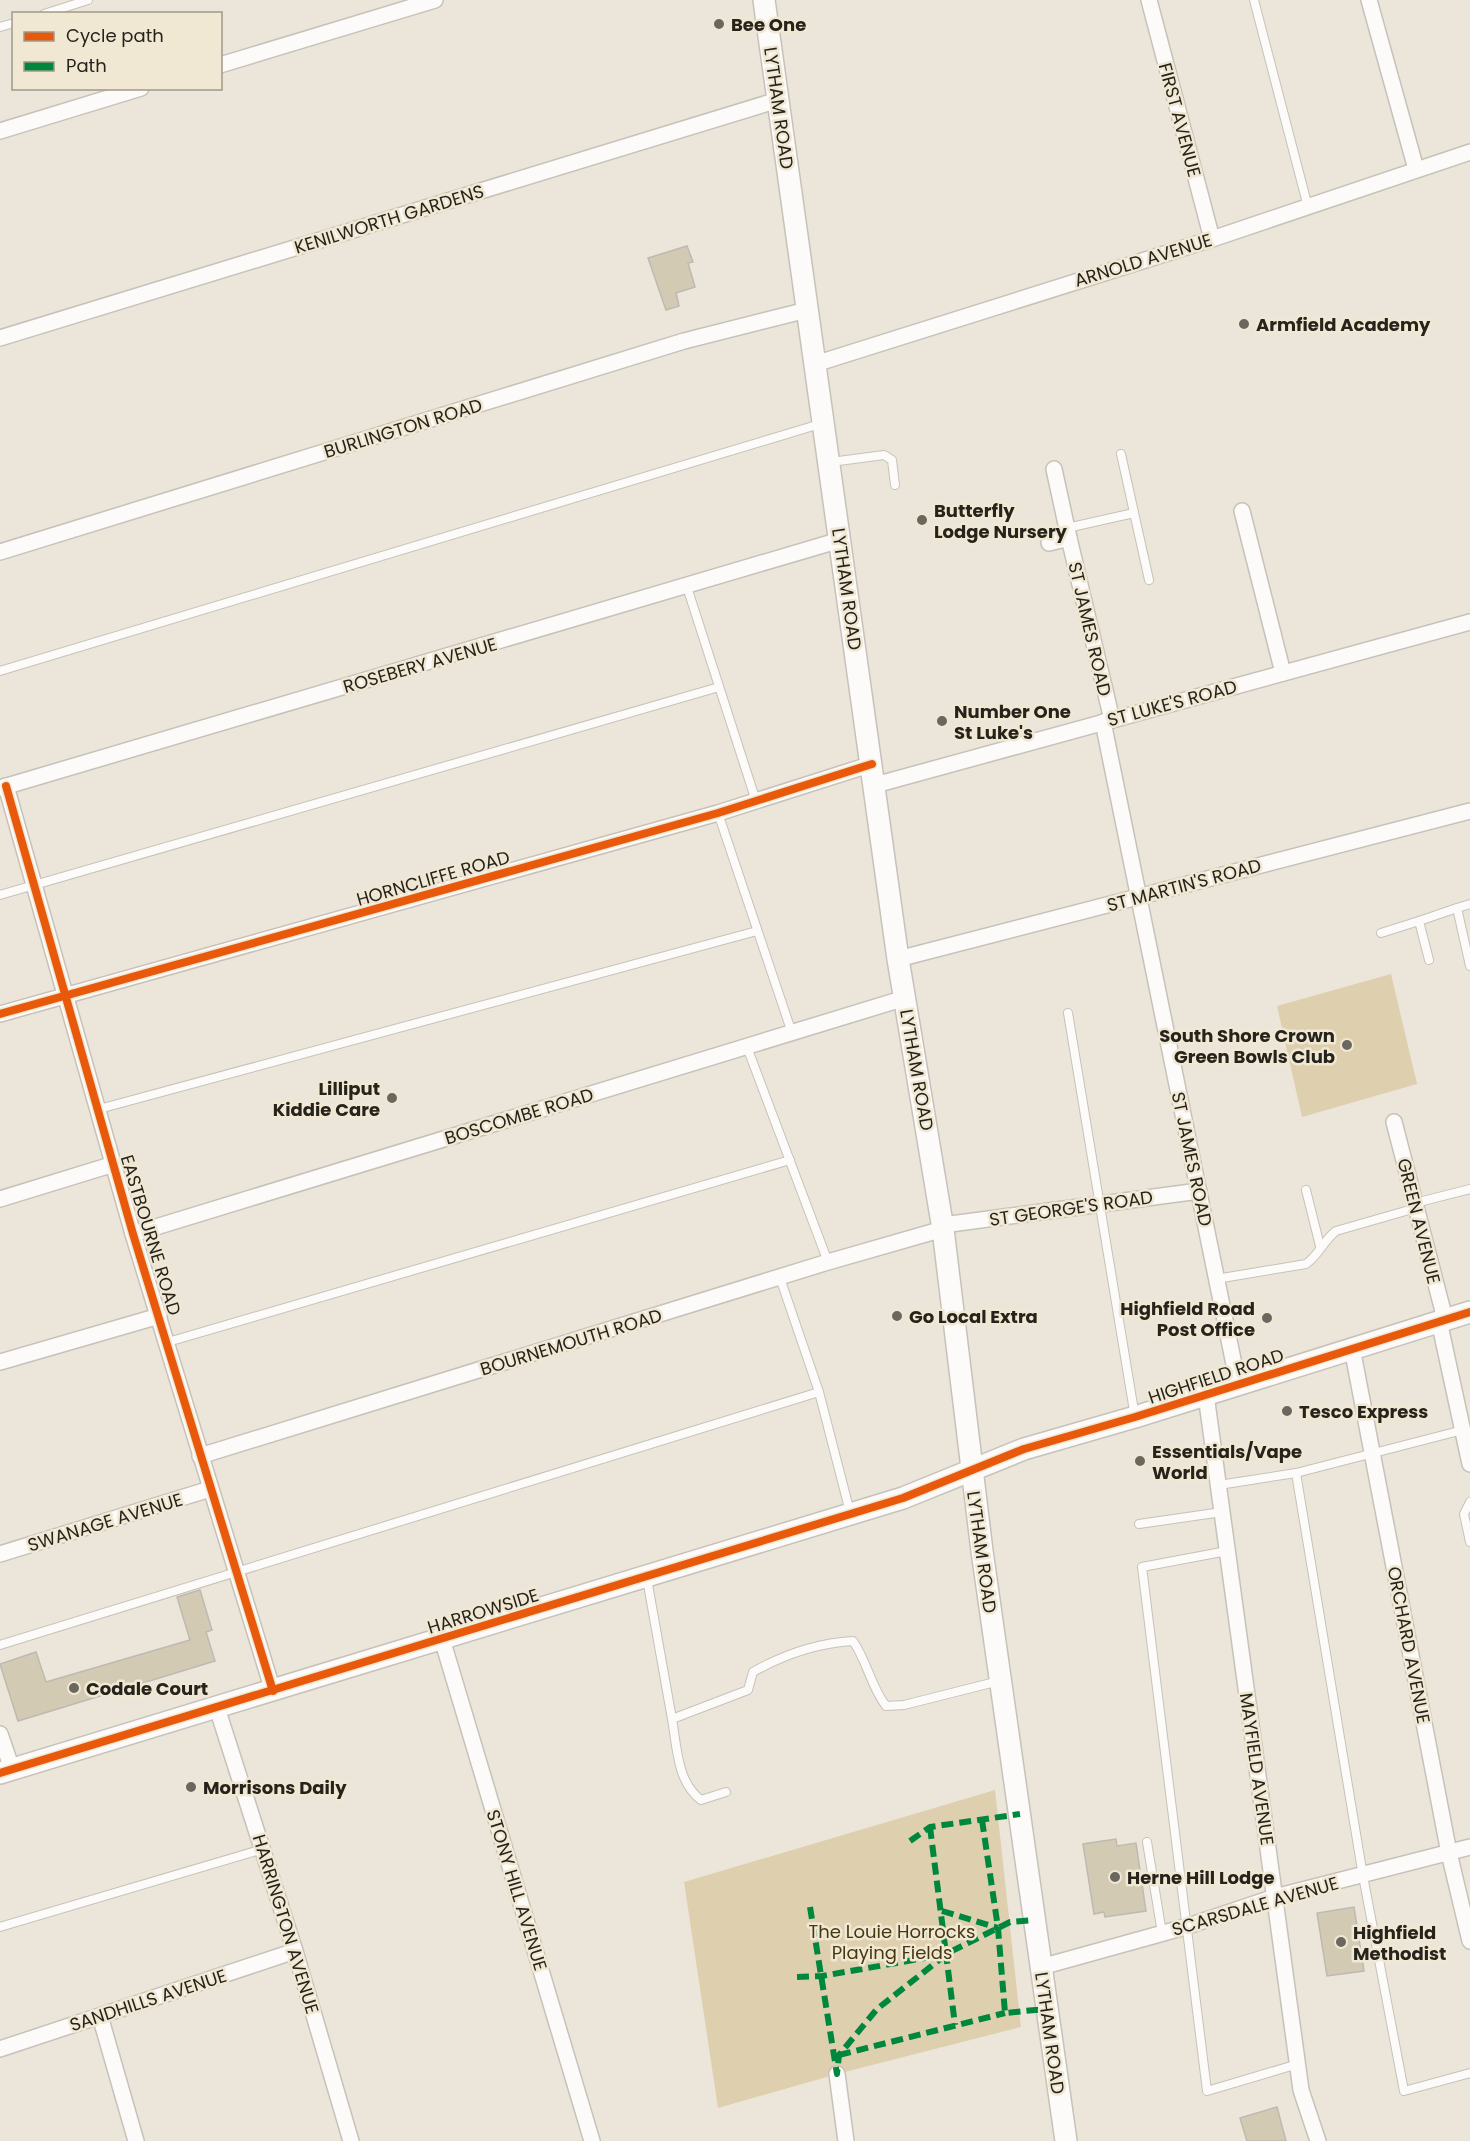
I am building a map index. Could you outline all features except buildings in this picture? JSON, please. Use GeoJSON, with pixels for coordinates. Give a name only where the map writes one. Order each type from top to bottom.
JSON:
{"type":"FeatureCollection","features":[{"type":"Feature","properties":{"kind":"main road","name":"LYTHAM ROAD"},"geometry":{"type":"LineString","coordinates":[[764,0],[825,423],[898,959],[943,1227],[966,1401],[971,1469],[999,1681],[1066,2141]]}},
{"type":"Feature","properties":{"kind":"main road","name":"HIGHFIELD ROAD"},"geometry":{"type":"LineString","coordinates":[[971,1469],[1024,1449],[1135,1417],[1470,1312]]}},
{"type":"Feature","properties":{"kind":"main road","name":"HARROWSIDE"},"geometry":{"type":"LineString","coordinates":[[6,1771],[850,1515],[903,1498],[971,1469]]}},
{"type":"Feature","properties":{"kind":"street"},"geometry":{"type":"LineString","coordinates":[[222,64],[435,0]]}},
{"type":"Feature","properties":{"kind":"street","name":"FIRST AVENUE"},"geometry":{"type":"LineString","coordinates":[[1149,0],[1212,239]]}},
{"type":"Feature","properties":{"kind":"street"},"geometry":{"type":"LineString","coordinates":[[1369,0],[1416,170]]}},
{"type":"Feature","properties":{"kind":"street"},"geometry":{"type":"LineString","coordinates":[[0,131],[134,90]]}},
{"type":"Feature","properties":{"kind":"street","name":"KENILWORTH GARDENS"},"geometry":{"type":"LineString","coordinates":[[0,338],[778,99]]}},
{"type":"Feature","properties":{"kind":"street","name":"ARNOLD AVENUE"},"geometry":{"type":"LineString","coordinates":[[815,364],[1212,239],[1470,152]]}},
{"type":"Feature","properties":{"kind":"street","name":"BURLINGTON ROAD"},"geometry":{"type":"LineString","coordinates":[[0,552],[684,341],[807,310]]}},
{"type":"Feature","properties":{"kind":"street","name":"ST JAMES ROAD"},"geometry":{"type":"LineString","coordinates":[[1054,469],[1107,721],[1137,898],[1238,1384]]}},
{"type":"Feature","properties":{"kind":"street"},"geometry":{"type":"LineString","coordinates":[[1242,511],[1283,673]]}},
{"type":"Feature","properties":{"kind":"street","name":"ST JAMES ROAD"},"geometry":{"type":"LineString","coordinates":[[1049,543],[1068,533]]}},
{"type":"Feature","properties":{"kind":"street","name":"ROSEBERY AVENUE"},"geometry":{"type":"LineString","coordinates":[[3,787],[840,540]]}},
{"type":"Feature","properties":{"kind":"street","name":"ST LUKE'S ROAD"},"geometry":{"type":"LineString","coordinates":[[875,785],[1470,622]]}},
{"type":"Feature","properties":{"kind":"street","name":"HORNCLIFFE ROAD"},"geometry":{"type":"LineString","coordinates":[[0,1014],[718,813],[872,764]]}},
{"type":"Feature","properties":{"kind":"street","name":"EASTBOURNE ROAD"},"geometry":{"type":"LineString","coordinates":[[3,787],[200,1456],[273,1691]]}},
{"type":"Feature","properties":{"kind":"street","name":"ST MARTIN'S ROAD"},"geometry":{"type":"LineString","coordinates":[[898,959],[1470,811]]}},
{"type":"Feature","properties":{"kind":"street","name":"BOSCOMBE ROAD"},"geometry":{"type":"LineString","coordinates":[[134,1234],[905,998]]}},
{"type":"Feature","properties":{"kind":"street","name":"GREEN AVENUE"},"geometry":{"type":"LineString","coordinates":[[1394,1122],[1465,1411],[1462,1430],[1470,1464]]}},
{"type":"Feature","properties":{"kind":"street"},"geometry":{"type":"LineString","coordinates":[[0,1199],[114,1164]]}},
{"type":"Feature","properties":{"kind":"street","name":"ST GEORGE'S ROAD"},"geometry":{"type":"LineString","coordinates":[[943,1227],[1199,1191]]}},
{"type":"Feature","properties":{"kind":"street","name":"BOURNEMOUTH ROAD"},"geometry":{"type":"LineString","coordinates":[[200,1456],[943,1227]]}},
{"type":"Feature","properties":{"kind":"street"},"geometry":{"type":"LineString","coordinates":[[0,1362],[159,1316]]}},
{"type":"Feature","properties":{"kind":"street","name":"ORCHARD AVENUE"},"geometry":{"type":"LineString","coordinates":[[1352,1348],[1449,1853],[1470,1941]]}},
{"type":"Feature","properties":{"kind":"street","name":"MAYFIELD AVENUE"},"geometry":{"type":"LineString","coordinates":[[1206,1395],[1301,2090],[1317,2141]]}},
{"type":"Feature","properties":{"kind":"street","name":"SWANAGE AVENUE"},"geometry":{"type":"LineString","coordinates":[[0,1554],[210,1489]]}},
{"type":"Feature","properties":{"kind":"street","name":"STONY HILL AVENUE"},"geometry":{"type":"LineString","coordinates":[[442,1639],[592,2141]]}},
{"type":"Feature","properties":{"kind":"street","name":"HARRINGTON AVENUE"},"geometry":{"type":"LineString","coordinates":[[218,1708],[296,1951],[351,2141]]}},
{"type":"Feature","properties":{"kind":"street"},"geometry":{"type":"LineString","coordinates":[[0,1734],[6,1771]]}},
{"type":"Feature","properties":{"kind":"street","name":"SCARSDALE AVENUE"},"geometry":{"type":"LineString","coordinates":[[1041,1967],[1185,1927],[1275,1897],[1470,1847]]}},
{"type":"Feature","properties":{"kind":"street","name":"SANDHILLS AVENUE"},"geometry":{"type":"LineString","coordinates":[[0,2049],[296,1951]]}},
{"type":"Feature","properties":{"kind":"street"},"geometry":{"type":"LineString","coordinates":[[100,2016],[136,2141]]}},
{"type":"Feature","properties":{"kind":"street"},"geometry":{"type":"LineString","coordinates":[[837,2074],[846,2141]]}},
{"type":"Feature","properties":{"kind":"lane"},"geometry":{"type":"LineString","coordinates":[[50,12],[88,0]]}},
{"type":"Feature","properties":{"kind":"lane"},"geometry":{"type":"LineString","coordinates":[[1254,0],[1308,207]]}},
{"type":"Feature","properties":{"kind":"lane"},"geometry":{"type":"LineString","coordinates":[[0,671],[825,423]]}},
{"type":"Feature","properties":{"kind":"lane"},"geometry":{"type":"LineString","coordinates":[[1121,454],[1149,580]]}},
{"type":"Feature","properties":{"kind":"lane"},"geometry":{"type":"LineString","coordinates":[[829,462],[884,455],[892,460],[895,485]]}},
{"type":"Feature","properties":{"kind":"lane"},"geometry":{"type":"LineString","coordinates":[[1068,533],[1134,513]]}},
{"type":"Feature","properties":{"kind":"lane"},"geometry":{"type":"LineString","coordinates":[[687,587],[756,801]]}},
{"type":"Feature","properties":{"kind":"lane"},"geometry":{"type":"LineString","coordinates":[[0,895],[719,687]]}},
{"type":"Feature","properties":{"kind":"lane"},"geometry":{"type":"LineString","coordinates":[[718,813],[793,1034]]}},
{"type":"Feature","properties":{"kind":"lane"},"geometry":{"type":"LineString","coordinates":[[1381,933],[1470,904]]}},
{"type":"Feature","properties":{"kind":"lane"},"geometry":{"type":"LineString","coordinates":[[1457,908],[1470,966]]}},
{"type":"Feature","properties":{"kind":"lane"},"geometry":{"type":"LineString","coordinates":[[1419,921],[1429,960]]}},
{"type":"Feature","properties":{"kind":"lane"},"geometry":{"type":"LineString","coordinates":[[99,1109],[757,931]]}},
{"type":"Feature","properties":{"kind":"lane"},"geometry":{"type":"LineString","coordinates":[[1068,1013],[1135,1417]]}},
{"type":"Feature","properties":{"kind":"lane"},"geometry":{"type":"LineString","coordinates":[[747,1047],[828,1262]]}},
{"type":"Feature","properties":{"kind":"lane"},"geometry":{"type":"LineString","coordinates":[[168,1342],[789,1160]]}},
{"type":"Feature","properties":{"kind":"lane"},"geometry":{"type":"LineString","coordinates":[[1216,1279],[1306,1264],[1316,1257],[1320,1246],[1336,1231],[1470,1189]]}},
{"type":"Feature","properties":{"kind":"lane"},"geometry":{"type":"LineString","coordinates":[[1306,1190],[1320,1246]]}},
{"type":"Feature","properties":{"kind":"lane"},"geometry":{"type":"LineString","coordinates":[[780,1278],[819,1392],[850,1515]]}},
{"type":"Feature","properties":{"kind":"lane"},"geometry":{"type":"LineString","coordinates":[[0,1645],[819,1392]]}},
{"type":"Feature","properties":{"kind":"lane"},"geometry":{"type":"LineString","coordinates":[[1219,1485],[1296,1473],[1462,1430]]}},
{"type":"Feature","properties":{"kind":"lane"},"geometry":{"type":"LineString","coordinates":[[1296,1473],[1364,1876],[1404,2091],[1470,2073]]}},
{"type":"Feature","properties":{"kind":"lane"},"geometry":{"type":"LineString","coordinates":[[1470,1502],[1464,1514],[1470,1542]]}},
{"type":"Feature","properties":{"kind":"lane"},"geometry":{"type":"LineString","coordinates":[[1139,1524],[1222,1512]]}},
{"type":"Feature","properties":{"kind":"lane"},"geometry":{"type":"LineString","coordinates":[[1227,1551],[1142,1566],[1207,2091],[1298,2064]]}},
{"type":"Feature","properties":{"kind":"lane"},"geometry":{"type":"LineString","coordinates":[[647,1577],[683,1778],[689,1791],[701,1800],[726,1792]]}},
{"type":"Feature","properties":{"kind":"lane"},"geometry":{"type":"LineString","coordinates":[[672,1719],[748,1690],[753,1672],[785,1656],[835,1642],[853,1641],[863,1655],[877,1695],[886,1706],[904,1705],[999,1681]]}},
{"type":"Feature","properties":{"kind":"lane"},"geometry":{"type":"LineString","coordinates":[[1147,1842],[1162,1933]]}},
{"type":"Feature","properties":{"kind":"lane"},"geometry":{"type":"LineString","coordinates":[[0,1928],[263,1849]]}},
{"type":"Feature","properties":{"kind":"green space","name":"South Shore Crown Green Bowls Club"},"geometry":{"type":"Polygon","coordinates":[[[1391,974],[1417,1084],[1302,1117],[1277,1006],[1391,974]]]}},
{"type":"Feature","properties":{"kind":"green space","name":"The Louie Horrocks Playing Fields"},"geometry":{"type":"Polygon","coordinates":[[[995,1790],[1021,2027],[837,2074],[718,2108],[684,1882],[995,1790]]]}},
{"type":"Feature","properties":{"kind":"marked path"},"geometry":{"type":"LineString","coordinates":[[910,1841],[930,1827],[1020,1814]]}},
{"type":"Feature","properties":{"kind":"marked path"},"geometry":{"type":"LineString","coordinates":[[982,1820],[998,1928],[1005,2013],[1045,2009]]}},
{"type":"Feature","properties":{"kind":"marked path"},"geometry":{"type":"LineString","coordinates":[[930,1827],[955,2025]]}},
{"type":"Feature","properties":{"kind":"marked path"},"geometry":{"type":"LineString","coordinates":[[810,1907],[837,2074],[839,2055],[877,2009],[948,1953],[1010,1922],[1034,1920]]}},
{"type":"Feature","properties":{"kind":"marked path"},"geometry":{"type":"LineString","coordinates":[[942,1911],[998,1928]]}},
{"type":"Feature","properties":{"kind":"marked path"},"geometry":{"type":"LineString","coordinates":[[925,1935],[945,1933]]}},
{"type":"Feature","properties":{"kind":"marked path"},"geometry":{"type":"LineString","coordinates":[[797,1977],[822,1976],[942,1955]]}},
{"type":"Feature","properties":{"kind":"marked path"},"geometry":{"type":"LineString","coordinates":[[839,2055],[1005,2013]]}},
{"type":"Feature","properties":{"kind":"cycle path"},"geometry":{"type":"LineString","coordinates":[[0,1014],[718,813],[872,764]]}},
{"type":"Feature","properties":{"kind":"cycle path"},"geometry":{"type":"LineString","coordinates":[[6,786],[133,1234],[273,1691]]}},
{"type":"Feature","properties":{"kind":"cycle path"},"geometry":{"type":"LineString","coordinates":[[0,1773],[903,1498],[1024,1449],[1135,1417],[1470,1312]]}},
{"type":"Feature","properties":{"kind":"place","name":"Bee One"},"geometry":{"type":"Point","coordinates":[719,24]}},
{"type":"Feature","properties":{"kind":"place","name":"Armfield Academy"},"geometry":{"type":"Point","coordinates":[1244,324]}},
{"type":"Feature","properties":{"kind":"place","name":"Butterfly Lodge Nursery"},"geometry":{"type":"Point","coordinates":[922,520]}},
{"type":"Feature","properties":{"kind":"place","name":"Number One St Luke's"},"geometry":{"type":"Point","coordinates":[942,721]}},
{"type":"Feature","properties":{"kind":"place","name":"South Shore Crown Green Bowls Club"},"geometry":{"type":"Point","coordinates":[1347,1045]}},
{"type":"Feature","properties":{"kind":"place","name":"Lilliput Kiddie Care"},"geometry":{"type":"Point","coordinates":[392,1098]}},
{"type":"Feature","properties":{"kind":"place","name":"Go Local Extra"},"geometry":{"type":"Point","coordinates":[897,1316]}},
{"type":"Feature","properties":{"kind":"place","name":"Highfield Road Post Office"},"geometry":{"type":"Point","coordinates":[1267,1318]}},
{"type":"Feature","properties":{"kind":"place","name":"Tesco Express"},"geometry":{"type":"Point","coordinates":[1287,1411]}},
{"type":"Feature","properties":{"kind":"place","name":"Essentials/Vape World"},"geometry":{"type":"Point","coordinates":[1140,1461]}},
{"type":"Feature","properties":{"kind":"place","name":"Codale Court"},"geometry":{"type":"Point","coordinates":[74,1688]}},
{"type":"Feature","properties":{"kind":"place","name":"Morrisons Daily"},"geometry":{"type":"Point","coordinates":[191,1787]}},
{"type":"Feature","properties":{"kind":"place","name":"Herne Hill Lodge"},"geometry":{"type":"Point","coordinates":[1115,1877]}},
{"type":"Feature","properties":{"kind":"place","name":"Highfield Methodist"},"geometry":{"type":"Point","coordinates":[1341,1942]}}]}
